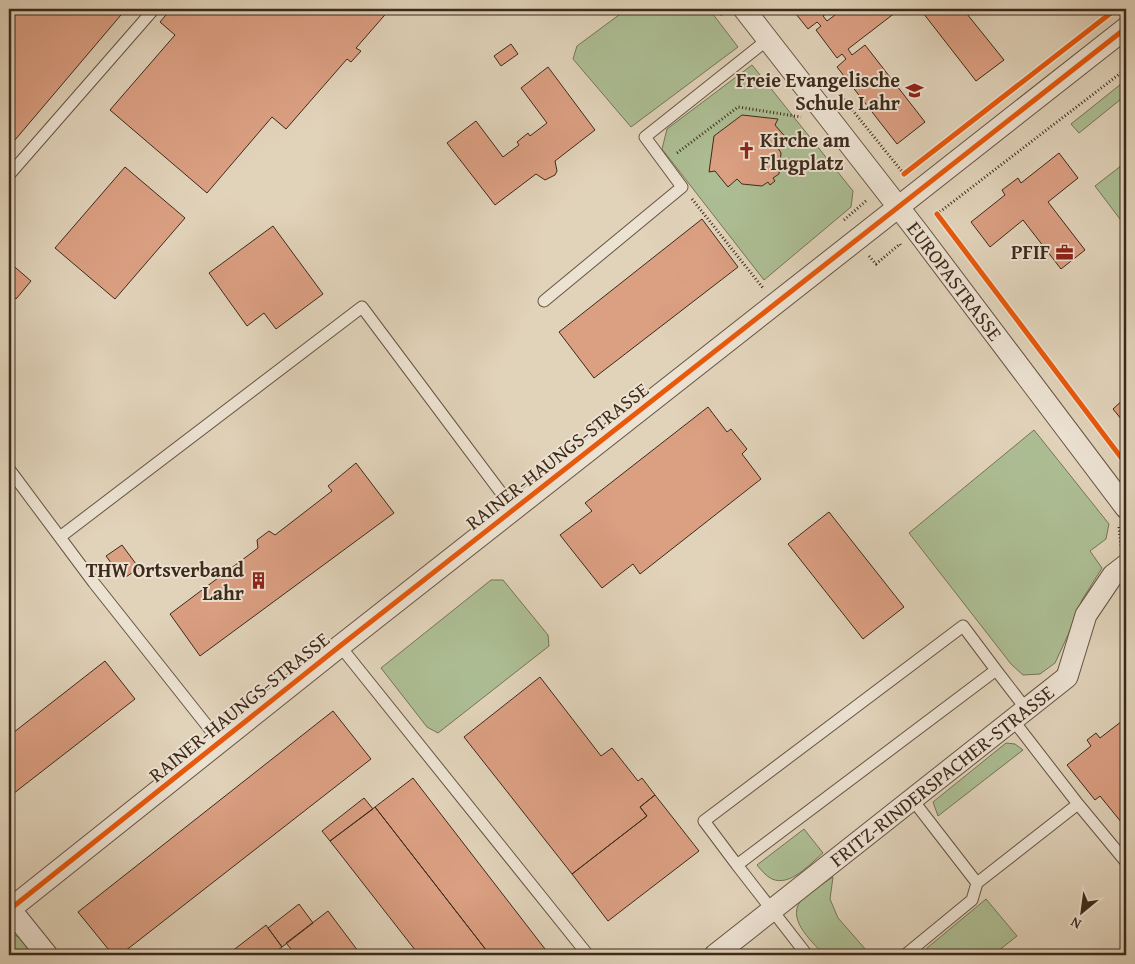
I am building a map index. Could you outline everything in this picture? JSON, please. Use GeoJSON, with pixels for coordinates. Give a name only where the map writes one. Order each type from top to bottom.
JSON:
{"type":"FeatureCollection","features":[{"type":"Feature","properties":{"kind":"street","name":"EUROPASTRASSE"},"geometry":{"type":"LineString","coordinates":[[744,9],[1126,508]]}},
{"type":"Feature","properties":{"kind":"street","name":"RAINER-HAUNGS-STRASSE"},"geometry":{"type":"LineString","coordinates":[[47,955],[9,910],[340,646],[1126,28]]}},
{"type":"Feature","properties":{"kind":"street","name":"FRITZ-RINDERSPACHER-STRASSE"},"geometry":{"type":"LineString","coordinates":[[715,955],[1066,677],[1086,615],[1113,576],[1126,565]]}},
{"type":"Feature","properties":{"kind":"lane"},"geometry":{"type":"LineString","coordinates":[[9,175],[154,9]]}},
{"type":"Feature","properties":{"kind":"lane"},"geometry":{"type":"LineString","coordinates":[[544,301],[682,186],[645,137],[767,40]]}},
{"type":"Feature","properties":{"kind":"lane"},"geometry":{"type":"LineString","coordinates":[[60,537],[362,307],[514,510]]}},
{"type":"Feature","properties":{"kind":"lane"},"geometry":{"type":"LineString","coordinates":[[9,469],[94,583],[220,742]]}},
{"type":"Feature","properties":{"kind":"lane"},"geometry":{"type":"LineString","coordinates":[[807,955],[704,821],[963,626],[996,670],[1019,715],[1078,804],[1126,862]]}},
{"type":"Feature","properties":{"kind":"lane"},"geometry":{"type":"LineString","coordinates":[[340,646],[588,955]]}},
{"type":"Feature","properties":{"kind":"lane"},"geometry":{"type":"LineString","coordinates":[[737,865],[996,670]]}},
{"type":"Feature","properties":{"kind":"lane"},"geometry":{"type":"LineString","coordinates":[[912,799],[977,883]]}},
{"type":"Feature","properties":{"kind":"lane"},"geometry":{"type":"LineString","coordinates":[[905,955],[972,900],[977,883],[1078,804]]}},
{"type":"Feature","properties":{"kind":"path"},"geometry":{"type":"LineString","coordinates":[[936,214],[1126,69]]}},
{"type":"Feature","properties":{"kind":"path"},"geometry":{"type":"LineString","coordinates":[[664,163],[738,107],[801,117]]}},
{"type":"Feature","properties":{"kind":"path"},"geometry":{"type":"LineString","coordinates":[[682,186],[762,287]]}},
{"type":"Feature","properties":{"kind":"path"},"geometry":{"type":"LineString","coordinates":[[876,264],[900,244]]}},
{"type":"Feature","properties":{"kind":"green space"},"geometry":{"type":"Polygon","coordinates":[[[627,9],[709,9],[738,47],[631,127],[573,59],[577,46],[627,9]]]}},
{"type":"Feature","properties":{"kind":"green space"},"geometry":{"type":"Polygon","coordinates":[[[752,65],[853,191],[851,207],[764,280],[662,149],[667,129],[752,65]]]}},
{"type":"Feature","properties":{"kind":"green space"},"geometry":{"type":"Polygon","coordinates":[[[1126,80],[1126,95],[1079,133],[1071,124],[1126,80]]]}},
{"type":"Feature","properties":{"kind":"green space"},"geometry":{"type":"Polygon","coordinates":[[[1126,162],[1126,227],[1095,186],[1126,162]]]}},
{"type":"Feature","properties":{"kind":"green space"},"geometry":{"type":"Polygon","coordinates":[[[1034,430],[1109,524],[1106,539],[1090,551],[1102,568],[1082,600],[1055,663],[1040,674],[1023,675],[1011,664],[909,533],[1034,430]]]}},
{"type":"Feature","properties":{"kind":"green space"},"geometry":{"type":"Polygon","coordinates":[[[491,580],[503,580],[548,635],[549,646],[438,733],[427,727],[381,668],[491,580]]]}},
{"type":"Feature","properties":{"kind":"green space"},"geometry":{"type":"Polygon","coordinates":[[[1006,743],[1015,744],[1023,750],[938,816],[933,802],[1006,743]]]}},
{"type":"Feature","properties":{"kind":"green space"},"geometry":{"type":"Polygon","coordinates":[[[804,829],[823,853],[806,868],[786,880],[772,879],[762,871],[757,865],[804,829]]]}},
{"type":"Feature","properties":{"kind":"green space"},"geometry":{"type":"Polygon","coordinates":[[[833,877],[830,899],[838,918],[867,951],[882,953],[880,955],[824,955],[801,928],[796,912],[798,905],[807,894],[833,877]]]}},
{"type":"Feature","properties":{"kind":"green space"},"geometry":{"type":"Polygon","coordinates":[[[986,899],[1017,936],[993,955],[927,955],[927,948],[986,899]]]}},
{"type":"Feature","properties":{"kind":"green space"},"geometry":{"type":"Polygon","coordinates":[[[14,935],[26,940],[38,955],[9,955],[9,939],[14,935]]]}},
{"type":"Feature","properties":{"kind":"building"},"geometry":{"type":"Polygon","coordinates":[[[9,9],[126,9],[9,147],[9,9]]]}},
{"type":"Feature","properties":{"kind":"building"},"geometry":{"type":"Polygon","coordinates":[[[171,9],[390,9],[356,48],[361,51],[351,62],[347,59],[286,129],[272,117],[207,193],[110,110],[175,35],[160,22],[171,9]]]}},
{"type":"Feature","properties":{"kind":"building"},"geometry":{"type":"Polygon","coordinates":[[[792,9],[832,9],[823,16],[827,21],[843,9],[900,9],[848,49],[852,55],[865,45],[925,122],[897,144],[837,67],[846,59],[842,54],[837,58],[816,30],[821,26],[817,22],[808,29],[792,9]]]}},
{"type":"Feature","properties":{"kind":"building"},"geometry":{"type":"Polygon","coordinates":[[[920,9],[963,9],[1004,60],[976,81],[920,9]]]}},
{"type":"Feature","properties":{"kind":"building"},"geometry":{"type":"Polygon","coordinates":[[[511,44],[518,54],[501,66],[494,56],[511,44]]]}},
{"type":"Feature","properties":{"kind":"building"},"geometry":{"type":"Polygon","coordinates":[[[548,67],[595,130],[555,161],[557,171],[555,175],[545,180],[536,174],[495,205],[447,143],[476,121],[503,157],[519,145],[517,142],[528,133],[530,136],[547,123],[521,88],[548,67]]]}},
{"type":"Feature","properties":{"kind":"building","name":"Kirche am Flugplatz"},"geometry":{"type":"Polygon","coordinates":[[[742,115],[778,119],[775,125],[788,140],[778,148],[781,153],[779,174],[773,178],[775,181],[770,185],[768,182],[762,186],[742,184],[737,179],[728,187],[715,171],[709,172],[714,136],[742,115]]]}},
{"type":"Feature","properties":{"kind":"building"},"geometry":{"type":"Polygon","coordinates":[[[1059,153],[1078,178],[1048,202],[1085,250],[1061,269],[1023,220],[990,247],[971,222],[1005,195],[1002,190],[1018,178],[1021,183],[1059,153]]]}},
{"type":"Feature","properties":{"kind":"building"},"geometry":{"type":"Polygon","coordinates":[[[125,167],[185,218],[115,299],[55,248],[125,167]]]}},
{"type":"Feature","properties":{"kind":"building"},"geometry":{"type":"Polygon","coordinates":[[[702,219],[738,267],[594,378],[559,332],[702,219]]]}},
{"type":"Feature","properties":{"kind":"building"},"geometry":{"type":"Polygon","coordinates":[[[273,226],[323,294],[276,329],[264,313],[247,326],[209,273],[273,226]]]}},
{"type":"Feature","properties":{"kind":"building"},"geometry":{"type":"Polygon","coordinates":[[[9,262],[31,281],[16,299],[9,293],[9,262]]]}},
{"type":"Feature","properties":{"kind":"building"},"geometry":{"type":"Polygon","coordinates":[[[1126,398],[1126,425],[1113,409],[1126,398]]]}},
{"type":"Feature","properties":{"kind":"building"},"geometry":{"type":"Polygon","coordinates":[[[708,407],[727,432],[731,429],[747,449],[742,454],[761,479],[640,574],[633,564],[602,588],[560,535],[592,511],[585,503],[708,407]]]}},
{"type":"Feature","properties":{"kind":"building","name":"THW Ortsverband Lahr"},"geometry":{"type":"Polygon","coordinates":[[[356,463],[394,513],[200,656],[170,614],[258,548],[257,540],[269,531],[275,535],[332,491],[328,486],[356,463]]]}},
{"type":"Feature","properties":{"kind":"building"},"geometry":{"type":"Polygon","coordinates":[[[829,512],[904,607],[863,639],[788,544],[829,512]]]}},
{"type":"Feature","properties":{"kind":"building"},"geometry":{"type":"Polygon","coordinates":[[[122,545],[139,568],[123,579],[106,556],[122,545]]]}},
{"type":"Feature","properties":{"kind":"building"},"geometry":{"type":"Polygon","coordinates":[[[105,661],[135,699],[9,797],[9,736],[105,661]]]}},
{"type":"Feature","properties":{"kind":"building"},"geometry":{"type":"Polygon","coordinates":[[[540,677],[601,756],[612,748],[638,781],[642,778],[655,795],[640,807],[647,816],[572,874],[464,737],[540,677]]]}},
{"type":"Feature","properties":{"kind":"building"},"geometry":{"type":"Polygon","coordinates":[[[333,711],[371,759],[120,955],[113,955],[78,912],[333,711]]]}},
{"type":"Feature","properties":{"kind":"building"},"geometry":{"type":"Polygon","coordinates":[[[1126,718],[1126,828],[1100,796],[1095,800],[1067,765],[1091,746],[1087,740],[1096,733],[1100,738],[1126,718]]]}},
{"type":"Feature","properties":{"kind":"building"},"geometry":{"type":"Polygon","coordinates":[[[413,778],[545,949],[537,955],[490,955],[375,807],[413,778]]]}},
{"type":"Feature","properties":{"kind":"building"},"geometry":{"type":"Polygon","coordinates":[[[655,795],[699,851],[608,921],[572,874],[647,816],[640,807],[655,795]]]}},
{"type":"Feature","properties":{"kind":"building"},"geometry":{"type":"Polygon","coordinates":[[[364,798],[373,809],[330,841],[322,831],[364,798]]]}},
{"type":"Feature","properties":{"kind":"building"},"geometry":{"type":"Polygon","coordinates":[[[375,807],[490,955],[419,955],[330,841],[375,807]]]}},
{"type":"Feature","properties":{"kind":"building"},"geometry":{"type":"Polygon","coordinates":[[[299,904],[313,923],[282,947],[268,928],[299,904]]]}},
{"type":"Feature","properties":{"kind":"building"},"geometry":{"type":"Polygon","coordinates":[[[328,911],[361,955],[296,955],[286,943],[328,911]]]}},
{"type":"Feature","properties":{"kind":"building"},"geometry":{"type":"Polygon","coordinates":[[[266,925],[282,947],[271,955],[227,955],[266,925]]]}},
{"type":"Feature","properties":{"kind":"building"},"geometry":{"type":"Polygon","coordinates":[[[1126,946],[1126,955],[1114,955],[1126,946]]]}},
{"type":"Feature","properties":{"kind":"cycle path"},"geometry":{"type":"LineString","coordinates":[[904,174],[1116,9]]}},
{"type":"Feature","properties":{"kind":"cycle path"},"geometry":{"type":"LineString","coordinates":[[9,910],[340,646],[1126,28]]}},
{"type":"Feature","properties":{"kind":"cycle path"},"geometry":{"type":"LineString","coordinates":[[937,214],[1126,464]]}},
{"type":"Feature","properties":{"kind":"place","name":"Freie Evangelische Schule Lahr"},"geometry":{"type":"Point","coordinates":[914,91]}},
{"type":"Feature","properties":{"kind":"place","name":"Kirche am Flugplatz"},"geometry":{"type":"Point","coordinates":[746,151]}},
{"type":"Feature","properties":{"kind":"place","name":"PFIF"},"geometry":{"type":"Point","coordinates":[1064,252]}},
{"type":"Feature","properties":{"kind":"place","name":"THW Ortsverband Lahr"},"geometry":{"type":"Point","coordinates":[258,581]}}]}
